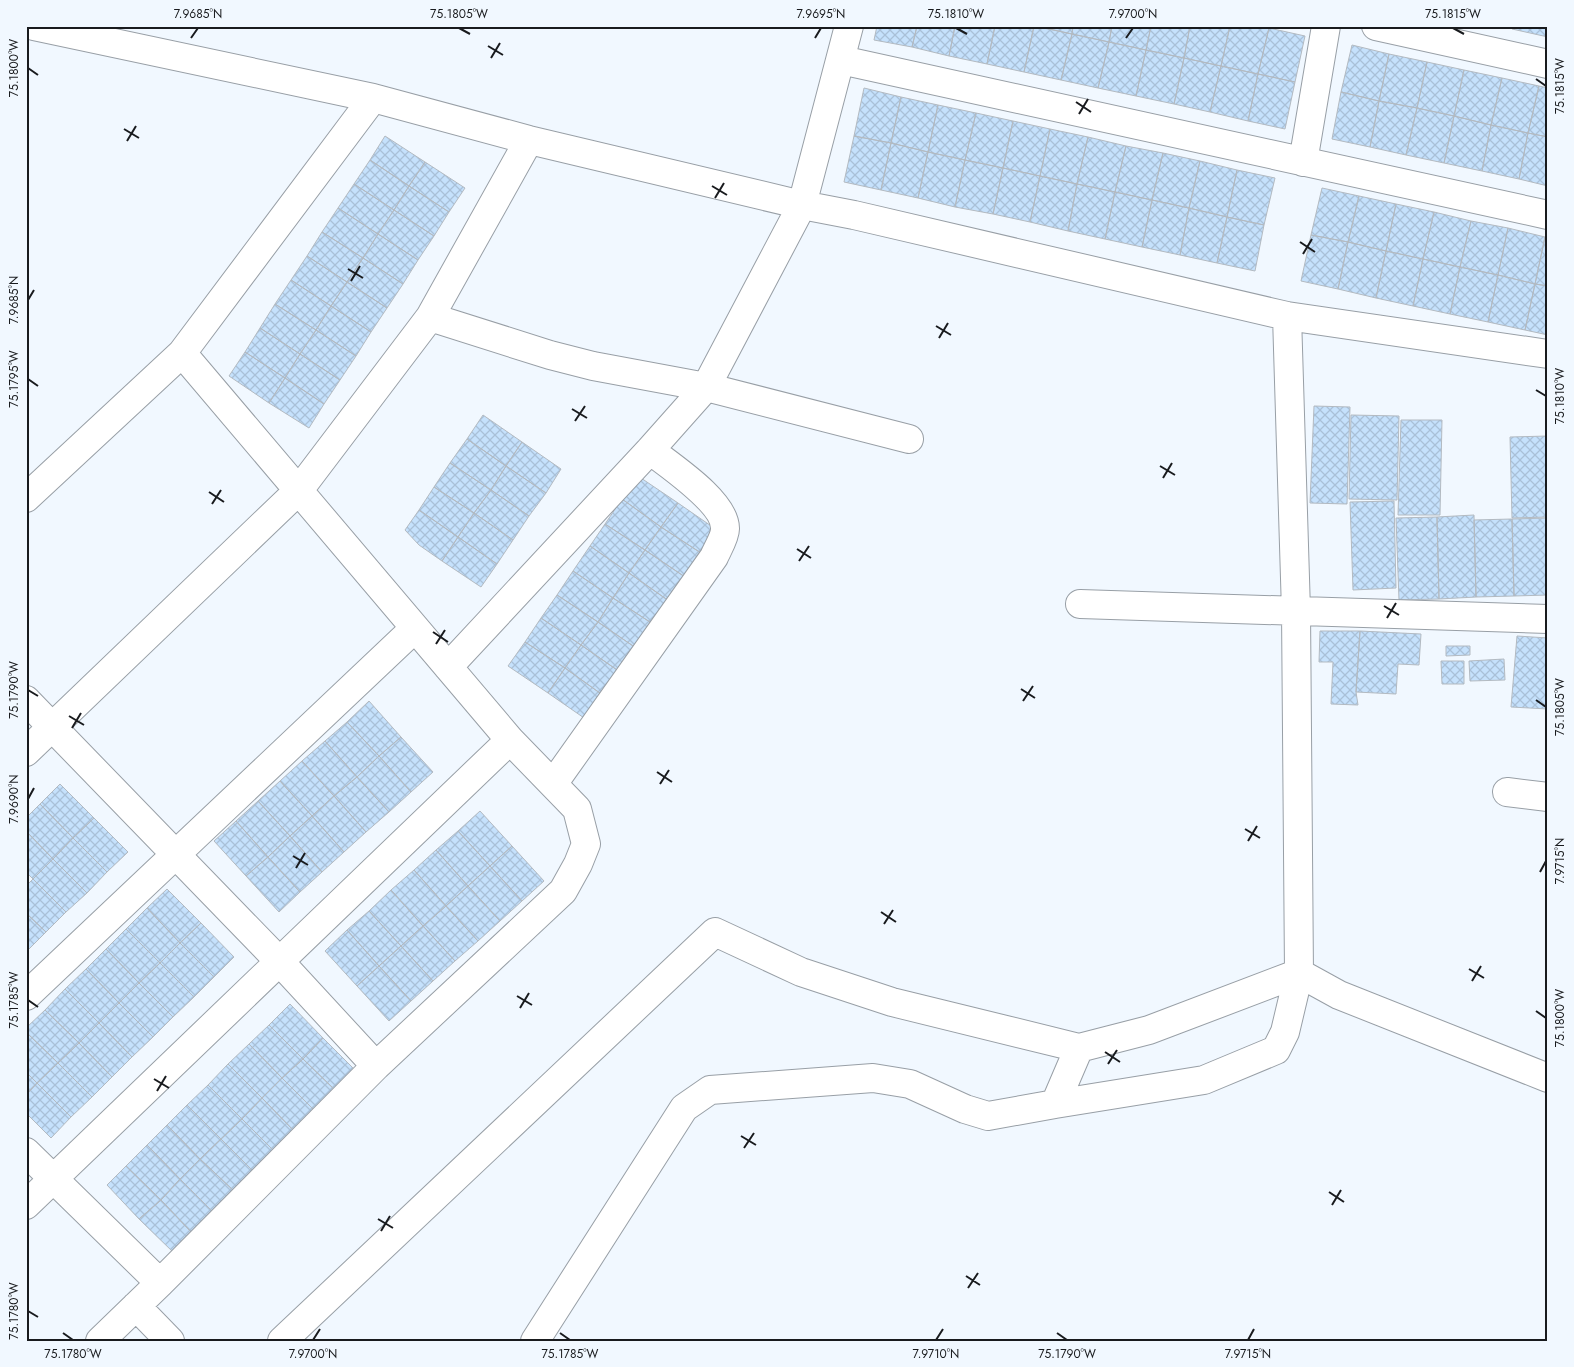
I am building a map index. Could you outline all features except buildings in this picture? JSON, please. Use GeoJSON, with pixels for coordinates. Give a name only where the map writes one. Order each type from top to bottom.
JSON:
{"type":"FeatureCollection","features":[{"type":"Feature","properties":{"kind":"street"},"geometry":{"type":"LineString","coordinates":[[34,26],[372,98],[529,140],[802,205],[854,215],[1287,316],[1548,354]]}},
{"type":"Feature","properties":{"kind":"street"},"geometry":{"type":"LineString","coordinates":[[448,667],[650,450],[706,387],[802,205],[849,26]]}},
{"type":"Feature","properties":{"kind":"street"},"geometry":{"type":"LineString","coordinates":[[1303,162],[1326,26]]}},
{"type":"Feature","properties":{"kind":"street"},"geometry":{"type":"LineString","coordinates":[[1376,26],[1548,64]]}},
{"type":"Feature","properties":{"kind":"street"},"geometry":{"type":"LineString","coordinates":[[841,60],[1548,215]]}},
{"type":"Feature","properties":{"kind":"street"},"geometry":{"type":"LineString","coordinates":[[26,498],[182,353],[372,98]]}},
{"type":"Feature","properties":{"kind":"street"},"geometry":{"type":"LineString","coordinates":[[26,752],[298,490],[430,317],[529,140]]}},
{"type":"Feature","properties":{"kind":"street"},"geometry":{"type":"LineString","coordinates":[[535,1341],[684,1108],[710,1090],[873,1078],[910,1084],[965,1109],[988,1116],[1204,1080],[1276,1050],[1285,1032],[1299,972],[1296,611],[1287,316]]}},
{"type":"Feature","properties":{"kind":"street"},"geometry":{"type":"LineString","coordinates":[[430,317],[576,362],[706,387],[909,439]]}},
{"type":"Feature","properties":{"kind":"street"},"geometry":{"type":"LineString","coordinates":[[100,1341],[376,1066],[563,891],[578,864],[586,844],[577,809],[510,740],[182,353]]}},
{"type":"Feature","properties":{"kind":"street"},"geometry":{"type":"LineString","coordinates":[[553,784],[714,558],[726,530],[722,512],[706,494],[650,450]]}},
{"type":"Feature","properties":{"kind":"street"},"geometry":{"type":"LineString","coordinates":[[1080,604],[1548,619]]}},
{"type":"Feature","properties":{"kind":"street"},"geometry":{"type":"LineString","coordinates":[[26,996],[415,628]]}},
{"type":"Feature","properties":{"kind":"street"},"geometry":{"type":"LineString","coordinates":[[26,700],[280,962],[376,1066]]}},
{"type":"Feature","properties":{"kind":"street"},"geometry":{"type":"LineString","coordinates":[[26,1206],[510,740]]}},
{"type":"Feature","properties":{"kind":"street"},"geometry":{"type":"LineString","coordinates":[[1507,792],[1548,797]]}},
{"type":"Feature","properties":{"kind":"street"},"geometry":{"type":"LineString","coordinates":[[282,1341],[715,932],[801,972],[883,999],[1079,1048],[1149,1030],[1299,972],[1339,994],[1548,1078]]}},
{"type":"Feature","properties":{"kind":"street"},"geometry":{"type":"LineString","coordinates":[[1055,1104],[1079,1048]]}},
{"type":"Feature","properties":{"kind":"street"},"geometry":{"type":"LineString","coordinates":[[26,1152],[160,1283]]}},
{"type":"Feature","properties":{"kind":"street"},"geometry":{"type":"LineString","coordinates":[[136,1306],[170,1341]]}}]}
